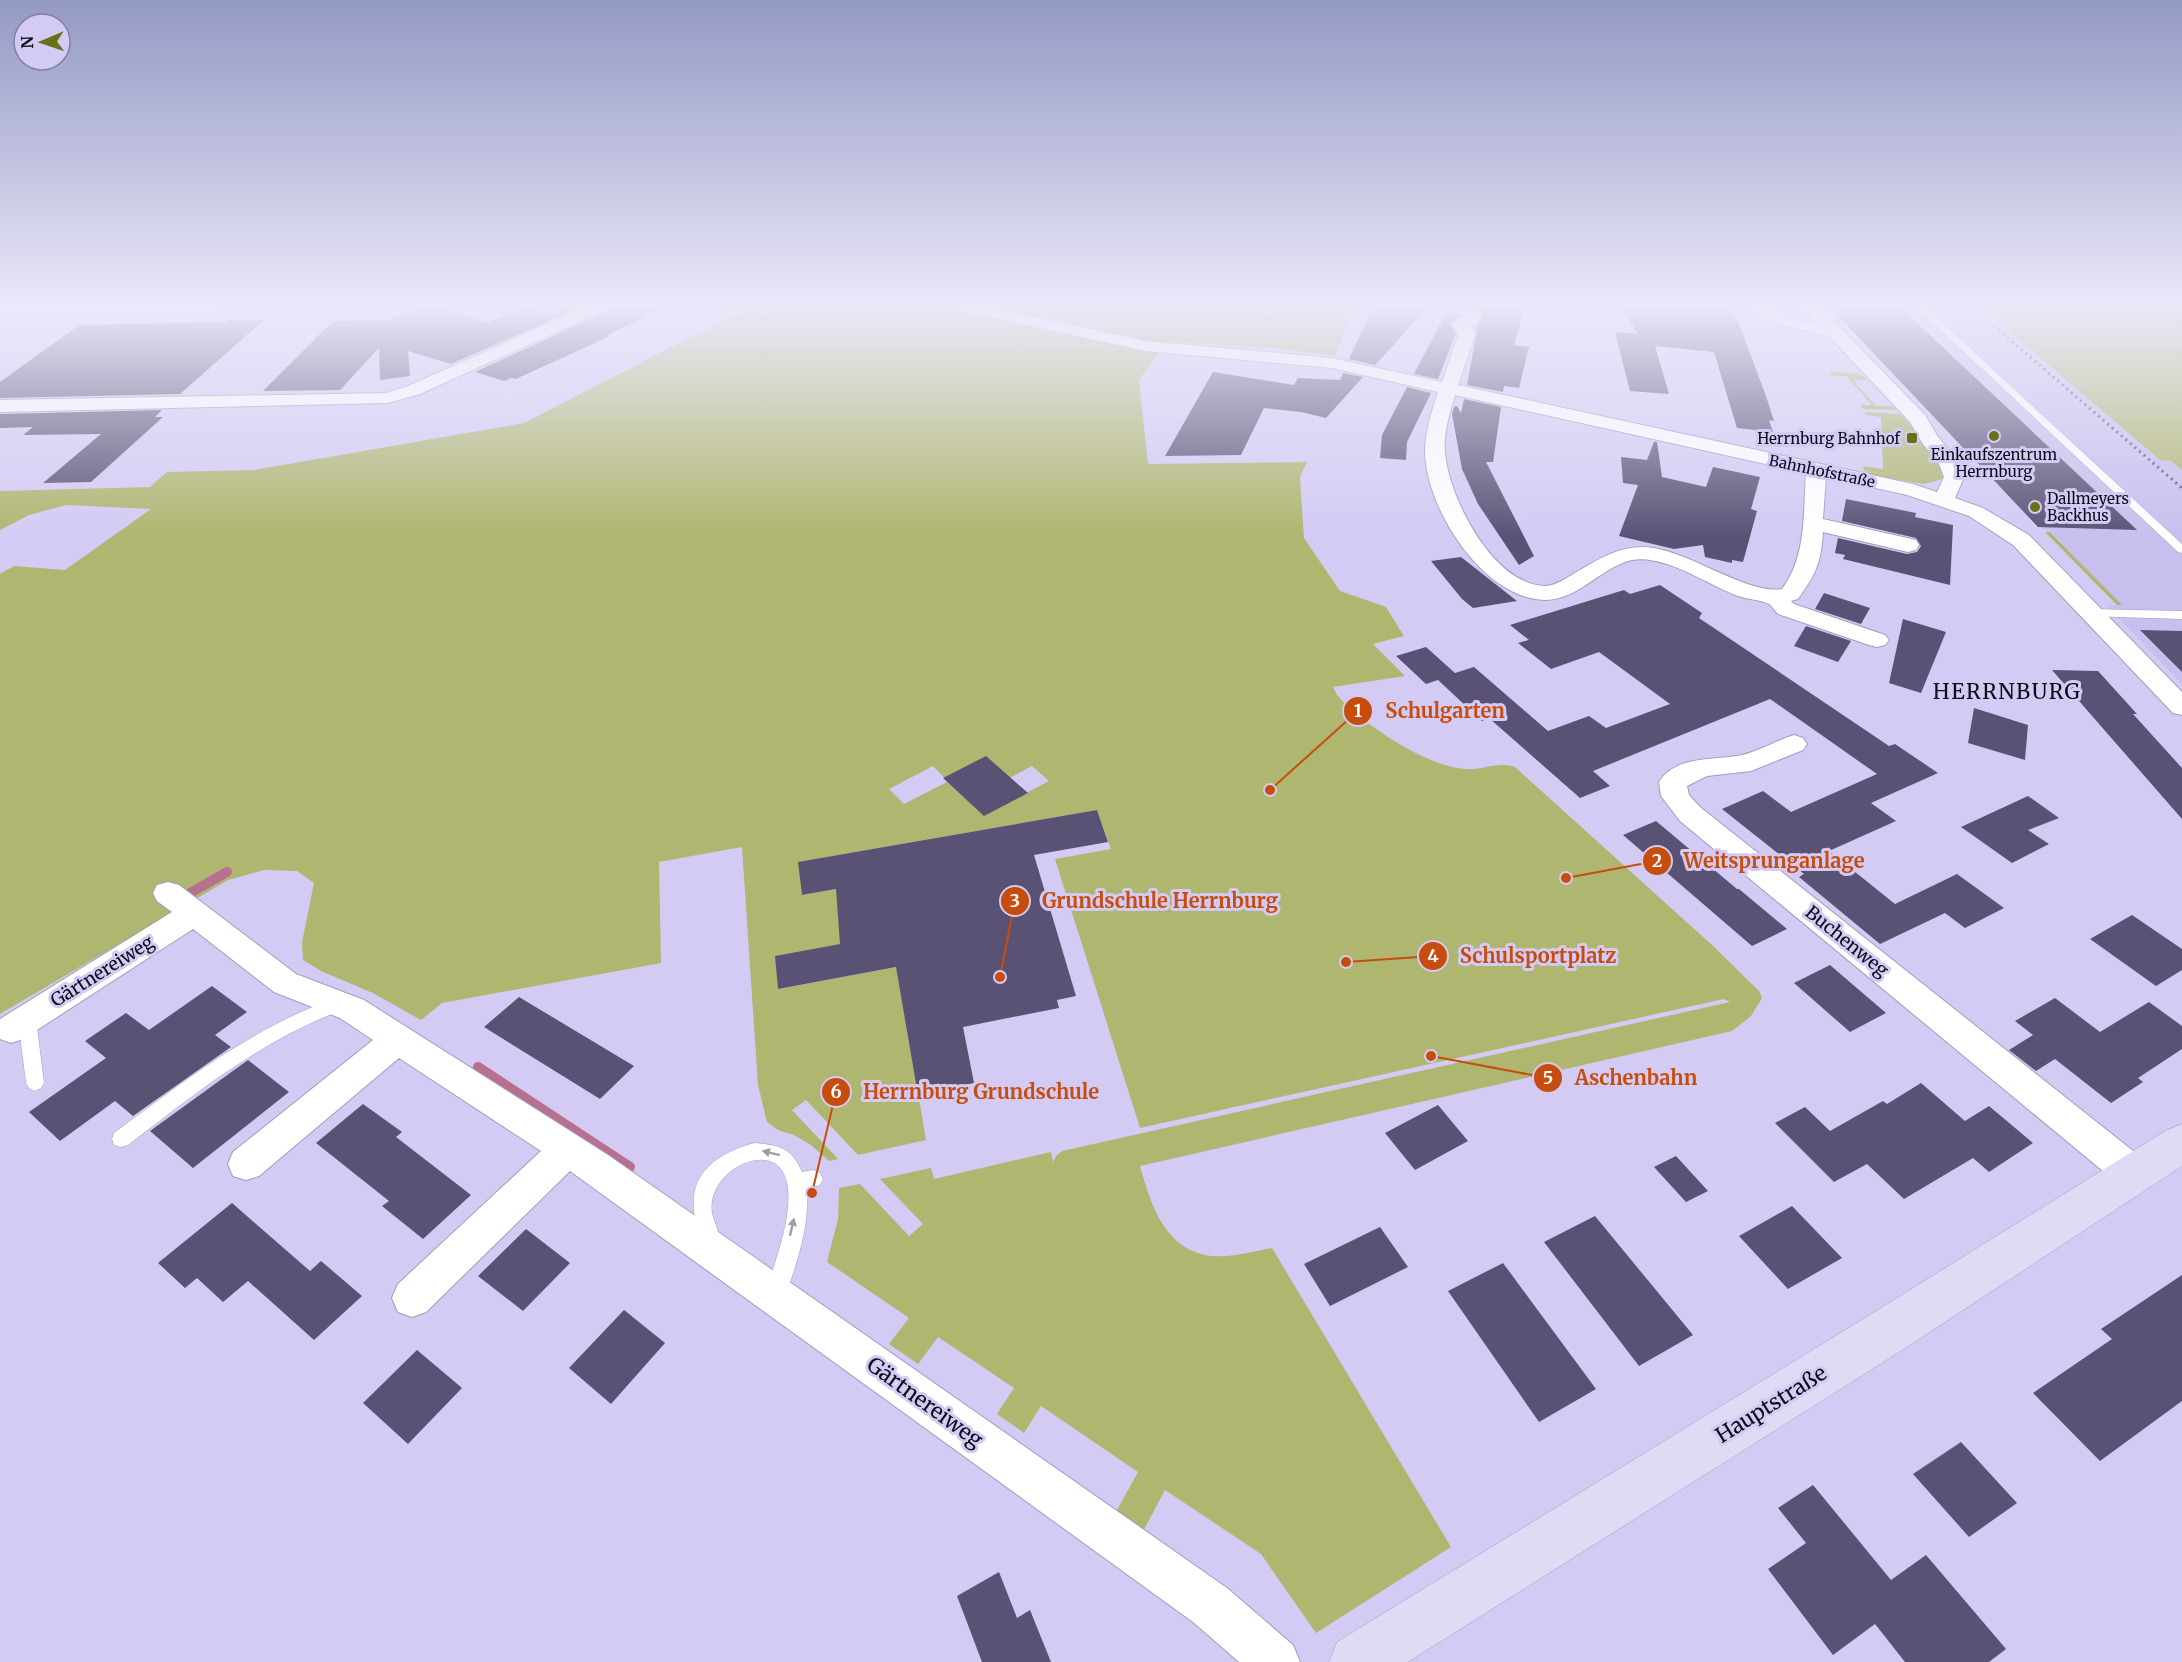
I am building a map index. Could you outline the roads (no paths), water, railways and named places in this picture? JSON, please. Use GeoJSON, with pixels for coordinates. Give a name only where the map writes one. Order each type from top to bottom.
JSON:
{"type":"FeatureCollection","features":[{"type":"Feature","properties":{"kind":"main road","name":"Hauptstraße"},"geometry":{"type":"LineString","coordinates":[[1357,1662],[1890,1330],[2182,1143]]}},
{"type":"Feature","properties":{"kind":"street"},"geometry":{"type":"LineString","coordinates":[[0,406],[360,400],[388,398],[428,384]]}},
{"type":"Feature","properties":{"kind":"street","name":"Bahnhofstraße"},"geometry":{"type":"LineString","coordinates":[[1428,384],[1913,490],[1976,512],[2021,540],[2182,707]]}},
{"type":"Feature","properties":{"kind":"street"},"geometry":{"type":"LineString","coordinates":[[1451,384],[1436,433],[1436,469],[1449,504],[1464,532],[1483,557],[1513,585],[1532,592],[1545,593],[1566,589],[1618,557],[1642,553],[1662,556],[1745,592],[1775,597],[1790,594],[1804,575],[1812,550],[1816,469]]}},
{"type":"Feature","properties":{"kind":"street"},"geometry":{"type":"LineString","coordinates":[[1885,384],[1918,419],[1930,440],[1947,459],[1953,477],[1944,500]]}},
{"type":"Feature","properties":{"kind":"street"},"geometry":{"type":"LineString","coordinates":[[1812,523],[1908,545]]}},
{"type":"Feature","properties":{"kind":"street"},"geometry":{"type":"LineString","coordinates":[[1775,597],[1786,609],[1877,640]]}},
{"type":"Feature","properties":{"kind":"street","name":"Buchenweg"},"geometry":{"type":"LineString","coordinates":[[1794,744],[1741,765],[1702,767],[1673,782],[1672,791],[1678,802],[1690,814],[2134,1174]]}},
{"type":"Feature","properties":{"kind":"street","name":"Gärtnereiweg"},"geometry":{"type":"LineString","coordinates":[[19,1024],[181,903],[285,983],[352,1009],[568,1149],[1210,1605],[1276,1662]]}},
{"type":"Feature","properties":{"kind":"street"},"geometry":{"type":"LineString","coordinates":[[246,1164],[399,1039]]}},
{"type":"Feature","properties":{"kind":"street"},"geometry":{"type":"LineString","coordinates":[[412,1298],[568,1149]]}},
{"type":"Feature","properties":{"kind":"lane"},"geometry":{"type":"LineString","coordinates":[[2004,384],[2182,550]]}},
{"type":"Feature","properties":{"kind":"lane"},"geometry":{"type":"LineString","coordinates":[[2091,613],[2182,615]]}},
{"type":"Feature","properties":{"kind":"lane"},"geometry":{"type":"LineString","coordinates":[[121,1139],[274,1030],[311,1013],[339,1004]]}},
{"type":"Feature","properties":{"kind":"lane"},"geometry":{"type":"LineString","coordinates":[[19,1024],[35,1083]]}},
{"type":"Feature","properties":{"kind":"lane"},"geometry":{"type":"LineString","coordinates":[[719,1255],[703,1224],[701,1198],[711,1175],[733,1157],[753,1151],[771,1151],[781,1156],[805,1180],[775,1295]]}},
{"type":"Feature","properties":{"kind":"waterway"},"geometry":{"type":"LineString","coordinates":[[183,901],[190,893],[227,872]]}},
{"type":"Feature","properties":{"kind":"waterway"},"geometry":{"type":"LineString","coordinates":[[478,1067],[630,1167]]}},
{"type":"Feature","properties":{"kind":"railway"},"geometry":{"type":"LineString","coordinates":[[2061,384],[2182,488]]}},
{"type":"Feature","properties":{"kind":"place","name":"Einkaufszentrum Herrnburg"},"geometry":{"type":"Point","coordinates":[1994,436]}},
{"type":"Feature","properties":{"kind":"place","name":"Herrnburg Bahnhof"},"geometry":{"type":"Point","coordinates":[1912,438]}},
{"type":"Feature","properties":{"kind":"place","name":"Dallmeyers Backhus"},"geometry":{"type":"Point","coordinates":[2035,507]}},
{"type":"Feature","properties":{"kind":"place","name":"Schulgarten"},"geometry":{"type":"Point","coordinates":[1270,790]}},
{"type":"Feature","properties":{"kind":"place","name":"Weitsprunganlage"},"geometry":{"type":"Point","coordinates":[1566,878]}},
{"type":"Feature","properties":{"kind":"place","name":"Schulsportplatz"},"geometry":{"type":"Point","coordinates":[1346,962]}},
{"type":"Feature","properties":{"kind":"place","name":"Grundschule Herrnburg"},"geometry":{"type":"Point","coordinates":[1000,977]}},
{"type":"Feature","properties":{"kind":"place","name":"Aschenbahn"},"geometry":{"type":"Point","coordinates":[1431,1056]}},
{"type":"Feature","properties":{"kind":"place","name":"Herrnburg Grundschule"},"geometry":{"type":"Point","coordinates":[812,1193]}},
{"type":"Feature","properties":{"kind":"district","name":"HERRNBURG"},"geometry":{"type":"Point","coordinates":[2007,691]}}]}
